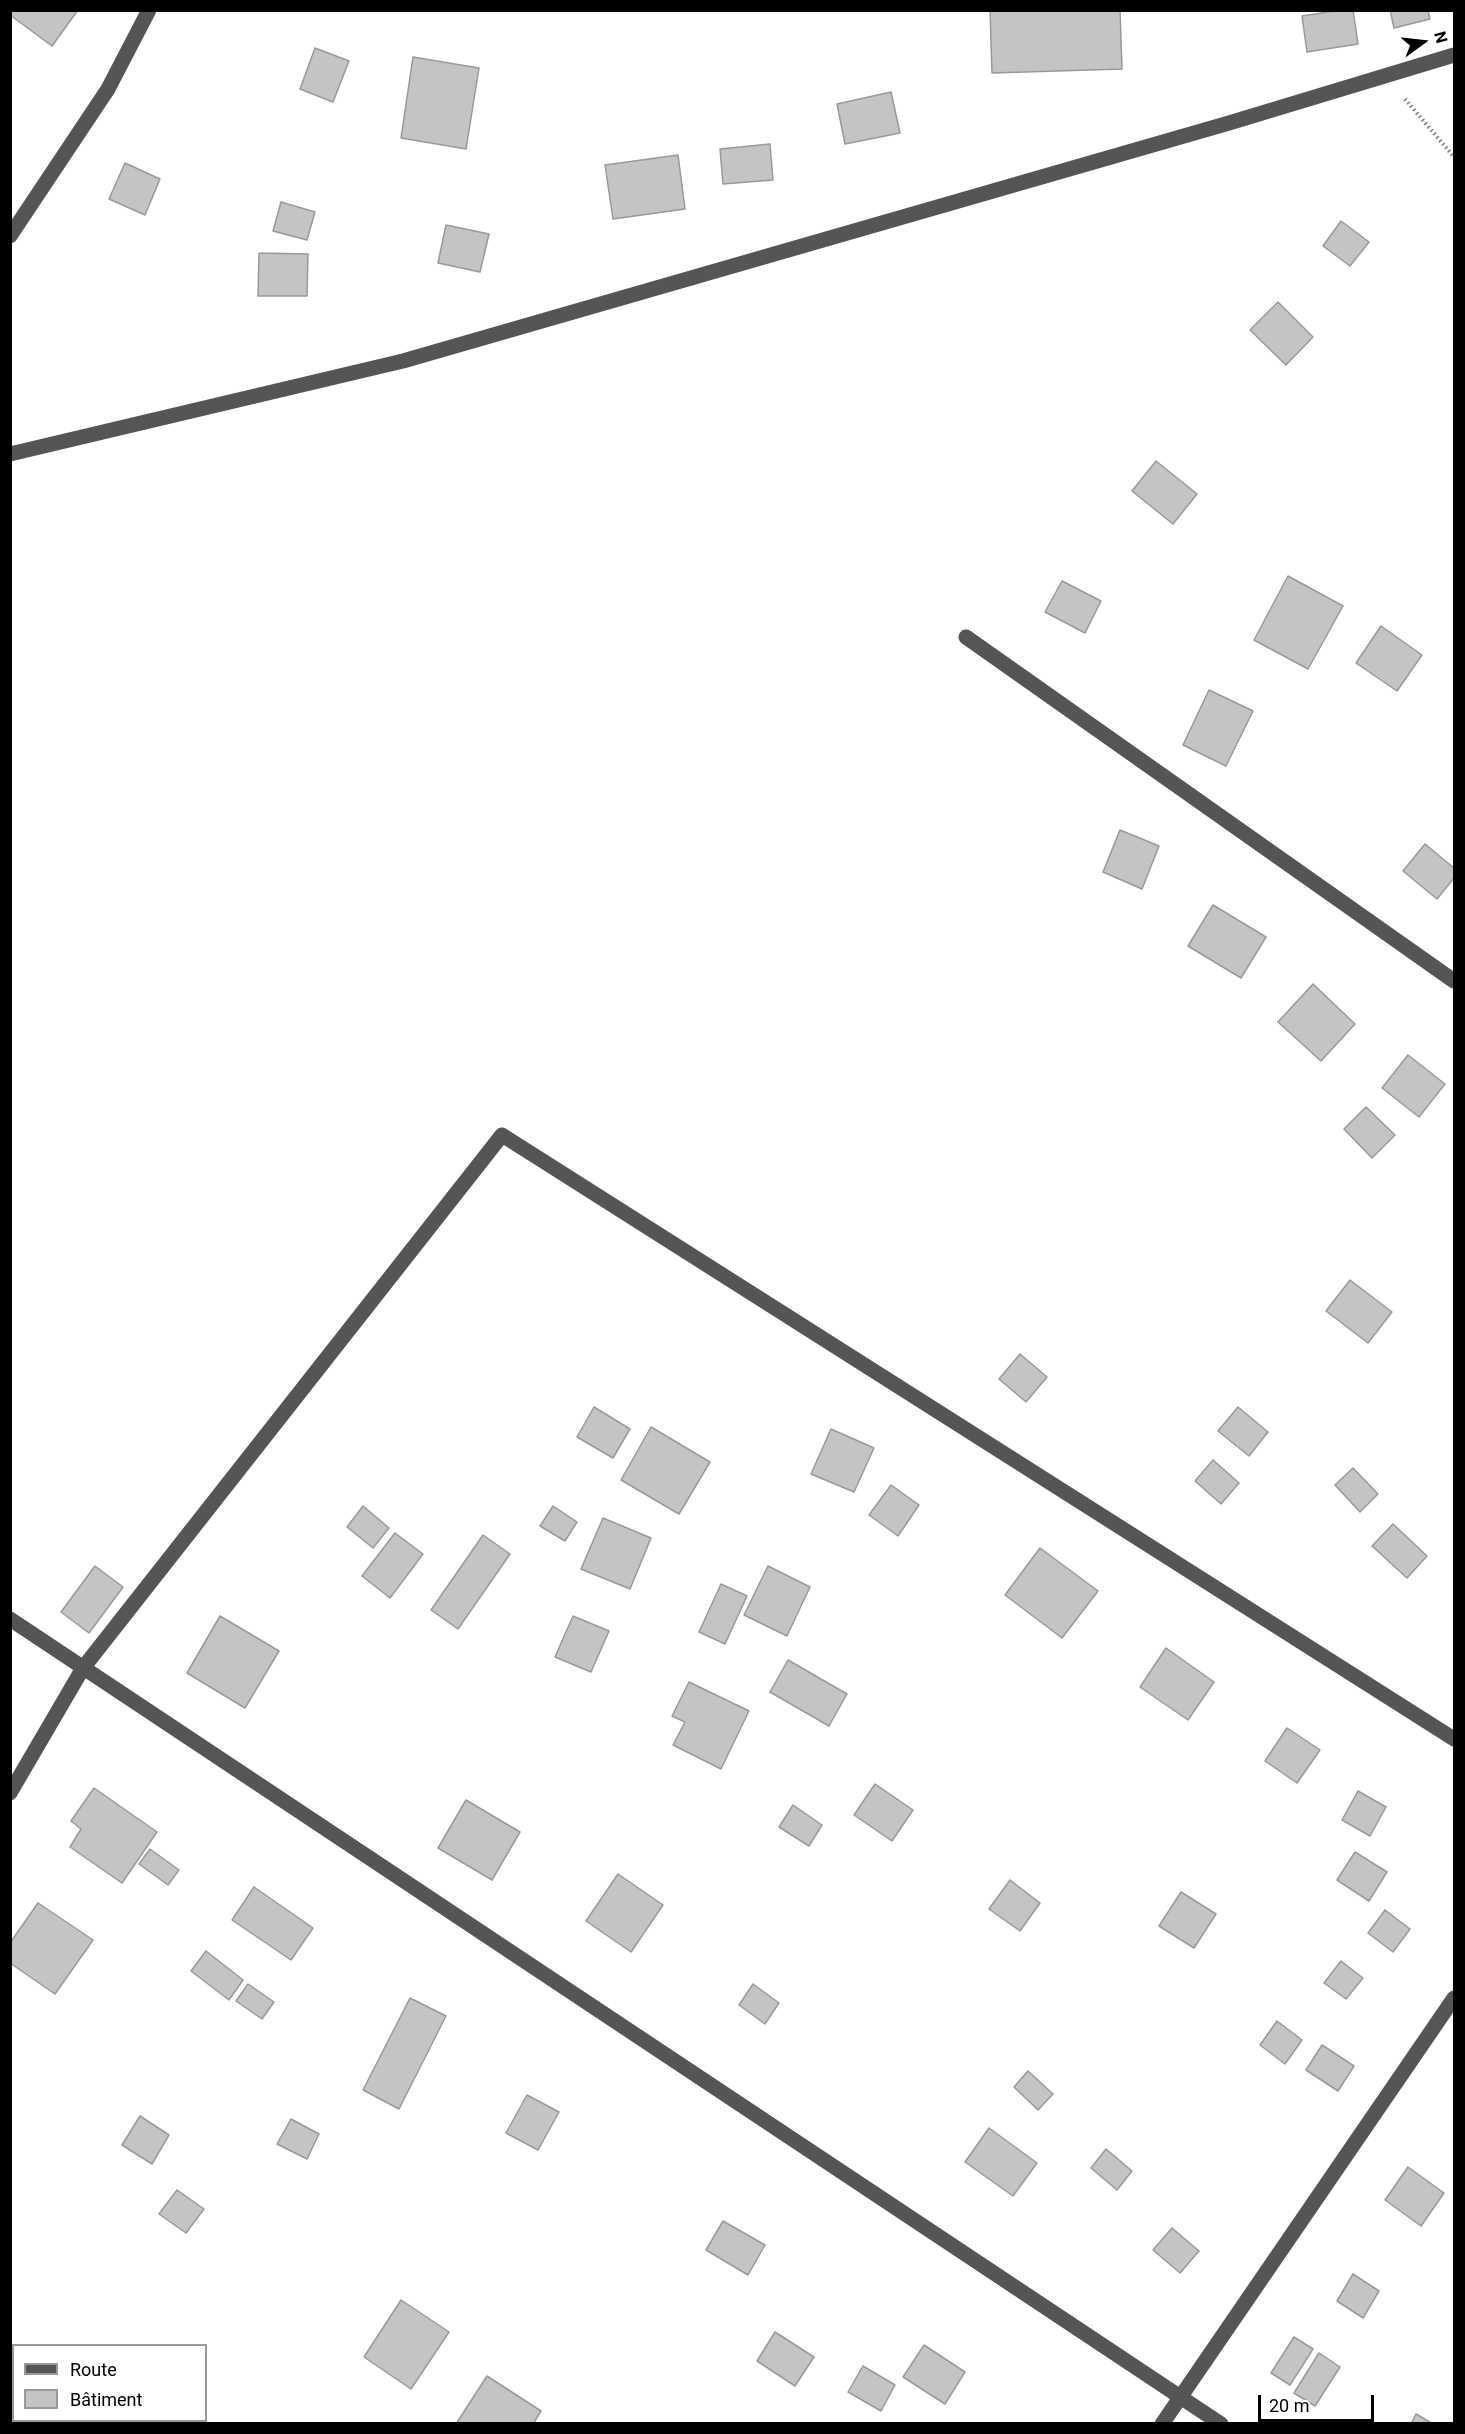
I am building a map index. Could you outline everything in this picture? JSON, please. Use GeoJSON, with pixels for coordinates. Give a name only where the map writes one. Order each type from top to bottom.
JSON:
{"type":"FeatureCollection","features":[{"type":"Feature","properties":{"kind":"street"},"geometry":{"type":"LineString","coordinates":[[10,236],[108,89],[149,10]]}},
{"type":"Feature","properties":{"kind":"street"},"geometry":{"type":"LineString","coordinates":[[10,454],[403,361],[1455,55]]}},
{"type":"Feature","properties":{"kind":"street"},"geometry":{"type":"LineString","coordinates":[[966,637],[1455,981]]}},
{"type":"Feature","properties":{"kind":"street"},"geometry":{"type":"LineString","coordinates":[[10,1793],[83,1668],[502,1135],[1455,1739]]}},
{"type":"Feature","properties":{"kind":"street"},"geometry":{"type":"LineString","coordinates":[[10,1618],[1221,2424]]}},
{"type":"Feature","properties":{"kind":"street"},"geometry":{"type":"LineString","coordinates":[[1162,2424],[1179,2396],[1455,1998]]}},
{"type":"Feature","properties":{"kind":"path"},"geometry":{"type":"LineString","coordinates":[[1385,76],[1455,157]]}},
{"type":"Feature","properties":{"kind":"building"},"geometry":{"type":"Polygon","coordinates":[[[10,10],[78,10],[52,46],[10,15],[10,10]]]}},
{"type":"Feature","properties":{"kind":"building"},"geometry":{"type":"Polygon","coordinates":[[[990,10],[1120,10],[1122,69],[992,73],[990,10]]]}},
{"type":"Feature","properties":{"kind":"building"},"geometry":{"type":"Polygon","coordinates":[[[1353,10],[1358,44],[1307,52],[1302,16],[1353,10]]]}},
{"type":"Feature","properties":{"kind":"building"},"geometry":{"type":"Polygon","coordinates":[[[1390,10],[1428,10],[1430,19],[1394,28],[1390,10]]]}},
{"type":"Feature","properties":{"kind":"building"},"geometry":{"type":"Polygon","coordinates":[[[315,48],[349,61],[333,102],[300,89],[315,48]]]}},
{"type":"Feature","properties":{"kind":"building"},"geometry":{"type":"Polygon","coordinates":[[[413,57],[479,68],[466,149],[401,138],[413,57]]]}},
{"type":"Feature","properties":{"kind":"building"},"geometry":{"type":"Polygon","coordinates":[[[891,92],[900,133],[845,144],[837,104],[891,92]]]}},
{"type":"Feature","properties":{"kind":"building"},"geometry":{"type":"Polygon","coordinates":[[[770,144],[773,180],[723,184],[720,149],[770,144]]]}},
{"type":"Feature","properties":{"kind":"building"},"geometry":{"type":"Polygon","coordinates":[[[678,155],[685,209],[613,219],[605,165],[678,155]]]}},
{"type":"Feature","properties":{"kind":"building"},"geometry":{"type":"Polygon","coordinates":[[[125,163],[160,179],[145,215],[109,199],[125,163]]]}},
{"type":"Feature","properties":{"kind":"building"},"geometry":{"type":"Polygon","coordinates":[[[281,202],[315,212],[307,240],[273,231],[281,202]]]}},
{"type":"Feature","properties":{"kind":"building"},"geometry":{"type":"Polygon","coordinates":[[[1341,221],[1369,242],[1350,266],[1323,246],[1341,221]]]}},
{"type":"Feature","properties":{"kind":"building"},"geometry":{"type":"Polygon","coordinates":[[[446,225],[489,234],[480,272],[438,263],[446,225]]]}},
{"type":"Feature","properties":{"kind":"building"},"geometry":{"type":"Polygon","coordinates":[[[259,253],[308,254],[307,296],[258,296],[259,253]]]}},
{"type":"Feature","properties":{"kind":"building"},"geometry":{"type":"Polygon","coordinates":[[[1278,302],[1313,337],[1286,365],[1250,330],[1278,302]]]}},
{"type":"Feature","properties":{"kind":"building"},"geometry":{"type":"Polygon","coordinates":[[[1156,461],[1197,494],[1173,524],[1132,491],[1156,461]]]}},
{"type":"Feature","properties":{"kind":"building"},"geometry":{"type":"Polygon","coordinates":[[[1288,576],[1343,606],[1308,669],[1254,640],[1288,576]]]}},
{"type":"Feature","properties":{"kind":"building"},"geometry":{"type":"Polygon","coordinates":[[[1062,581],[1101,601],[1085,633],[1045,612],[1062,581]]]}},
{"type":"Feature","properties":{"kind":"building"},"geometry":{"type":"Polygon","coordinates":[[[1381,626],[1422,655],[1397,691],[1356,663],[1381,626]]]}},
{"type":"Feature","properties":{"kind":"building"},"geometry":{"type":"Polygon","coordinates":[[[1209,690],[1253,711],[1226,766],[1183,745],[1209,690]]]}},
{"type":"Feature","properties":{"kind":"building"},"geometry":{"type":"Polygon","coordinates":[[[1120,830],[1159,846],[1142,889],[1103,872],[1120,830]]]}},
{"type":"Feature","properties":{"kind":"building"},"geometry":{"type":"Polygon","coordinates":[[[1425,844],[1454,868],[1454,878],[1437,899],[1403,871],[1425,844]]]}},
{"type":"Feature","properties":{"kind":"building"},"geometry":{"type":"Polygon","coordinates":[[[1213,905],[1266,937],[1241,978],[1188,946],[1213,905]]]}},
{"type":"Feature","properties":{"kind":"building"},"geometry":{"type":"Polygon","coordinates":[[[1313,984],[1355,1024],[1321,1061],[1278,1022],[1313,984]]]}},
{"type":"Feature","properties":{"kind":"building"},"geometry":{"type":"Polygon","coordinates":[[[1408,1055],[1445,1084],[1419,1117],[1382,1088],[1408,1055]]]}},
{"type":"Feature","properties":{"kind":"building"},"geometry":{"type":"Polygon","coordinates":[[[1366,1107],[1395,1135],[1372,1158],[1344,1129],[1366,1107]]]}},
{"type":"Feature","properties":{"kind":"building"},"geometry":{"type":"Polygon","coordinates":[[[1350,1280],[1392,1312],[1368,1343],[1326,1311],[1350,1280]]]}},
{"type":"Feature","properties":{"kind":"building"},"geometry":{"type":"Polygon","coordinates":[[[1020,1354],[1047,1377],[1026,1402],[999,1379],[1020,1354]]]}},
{"type":"Feature","properties":{"kind":"building"},"geometry":{"type":"Polygon","coordinates":[[[594,1407],[630,1429],[613,1458],[577,1437],[594,1407]]]}},
{"type":"Feature","properties":{"kind":"building"},"geometry":{"type":"Polygon","coordinates":[[[1238,1407],[1268,1432],[1249,1456],[1218,1431],[1238,1407]]]}},
{"type":"Feature","properties":{"kind":"building"},"geometry":{"type":"Polygon","coordinates":[[[651,1427],[710,1462],[679,1514],[621,1480],[651,1427]]]}},
{"type":"Feature","properties":{"kind":"building"},"geometry":{"type":"Polygon","coordinates":[[[831,1429],[874,1448],[854,1492],[811,1474],[831,1429]]]}},
{"type":"Feature","properties":{"kind":"building"},"geometry":{"type":"Polygon","coordinates":[[[1213,1460],[1239,1483],[1221,1504],[1195,1481],[1213,1460]]]}},
{"type":"Feature","properties":{"kind":"building"},"geometry":{"type":"Polygon","coordinates":[[[1353,1468],[1378,1494],[1360,1512],[1335,1485],[1353,1468]]]}},
{"type":"Feature","properties":{"kind":"building"},"geometry":{"type":"Polygon","coordinates":[[[891,1485],[919,1505],[898,1536],[869,1515],[891,1485]]]}},
{"type":"Feature","properties":{"kind":"building"},"geometry":{"type":"Polygon","coordinates":[[[363,1506],[389,1528],[373,1548],[347,1527],[363,1506]]]}},
{"type":"Feature","properties":{"kind":"building"},"geometry":{"type":"Polygon","coordinates":[[[553,1506],[577,1522],[565,1541],[540,1526],[553,1506]]]}},
{"type":"Feature","properties":{"kind":"building"},"geometry":{"type":"Polygon","coordinates":[[[603,1518],[651,1538],[630,1589],[581,1569],[603,1518]]]}},
{"type":"Feature","properties":{"kind":"building"},"geometry":{"type":"Polygon","coordinates":[[[1393,1524],[1427,1556],[1407,1578],[1372,1546],[1393,1524]]]}},
{"type":"Feature","properties":{"kind":"building"},"geometry":{"type":"Polygon","coordinates":[[[395,1533],[423,1554],[390,1598],[362,1576],[395,1533]]]}},
{"type":"Feature","properties":{"kind":"building"},"geometry":{"type":"Polygon","coordinates":[[[483,1535],[510,1554],[458,1629],[431,1610],[483,1535]]]}},
{"type":"Feature","properties":{"kind":"building"},"geometry":{"type":"Polygon","coordinates":[[[1040,1548],[1098,1591],[1062,1638],[1005,1595],[1040,1548]]]}},
{"type":"Feature","properties":{"kind":"building"},"geometry":{"type":"Polygon","coordinates":[[[95,1566],[123,1587],[89,1633],[61,1612],[95,1566]]]}},
{"type":"Feature","properties":{"kind":"building"},"geometry":{"type":"Polygon","coordinates":[[[768,1566],[810,1587],[787,1636],[744,1615],[768,1566]]]}},
{"type":"Feature","properties":{"kind":"building"},"geometry":{"type":"Polygon","coordinates":[[[721,1584],[747,1596],[725,1644],[699,1632],[721,1584]]]}},
{"type":"Feature","properties":{"kind":"building"},"geometry":{"type":"Polygon","coordinates":[[[220,1616],[279,1651],[245,1708],[187,1673],[220,1616]]]}},
{"type":"Feature","properties":{"kind":"building"},"geometry":{"type":"Polygon","coordinates":[[[573,1616],[609,1631],[591,1672],[555,1657],[573,1616]]]}},
{"type":"Feature","properties":{"kind":"building"},"geometry":{"type":"Polygon","coordinates":[[[1166,1648],[1214,1682],[1188,1720],[1140,1687],[1166,1648]]]}},
{"type":"Feature","properties":{"kind":"building"},"geometry":{"type":"Polygon","coordinates":[[[788,1660],[847,1694],[829,1726],[770,1692],[788,1660]]]}},
{"type":"Feature","properties":{"kind":"building"},"geometry":{"type":"Polygon","coordinates":[[[689,1682],[749,1711],[721,1769],[673,1745],[685,1722],[672,1716],[689,1682]]]}},
{"type":"Feature","properties":{"kind":"building"},"geometry":{"type":"Polygon","coordinates":[[[1287,1728],[1320,1750],[1297,1783],[1265,1761],[1287,1728]]]}},
{"type":"Feature","properties":{"kind":"building"},"geometry":{"type":"Polygon","coordinates":[[[875,1784],[913,1810],[892,1841],[854,1815],[875,1784]]]}},
{"type":"Feature","properties":{"kind":"building"},"geometry":{"type":"Polygon","coordinates":[[[94,1788],[157,1832],[122,1883],[70,1847],[81,1829],[71,1821],[94,1788]]]}},
{"type":"Feature","properties":{"kind":"building"},"geometry":{"type":"Polygon","coordinates":[[[1358,1791],[1386,1807],[1370,1836],[1342,1820],[1358,1791]]]}},
{"type":"Feature","properties":{"kind":"building"},"geometry":{"type":"Polygon","coordinates":[[[466,1800],[520,1832],[492,1880],[438,1848],[466,1800]]]}},
{"type":"Feature","properties":{"kind":"building"},"geometry":{"type":"Polygon","coordinates":[[[793,1805],[822,1825],[809,1846],[779,1827],[793,1805]]]}},
{"type":"Feature","properties":{"kind":"building"},"geometry":{"type":"Polygon","coordinates":[[[150,1849],[179,1870],[168,1885],[139,1864],[150,1849]]]}},
{"type":"Feature","properties":{"kind":"building"},"geometry":{"type":"Polygon","coordinates":[[[1355,1852],[1387,1872],[1369,1901],[1337,1880],[1355,1852]]]}},
{"type":"Feature","properties":{"kind":"building"},"geometry":{"type":"Polygon","coordinates":[[[618,1874],[663,1905],[631,1952],[586,1921],[618,1874]]]}},
{"type":"Feature","properties":{"kind":"building"},"geometry":{"type":"Polygon","coordinates":[[[1010,1880],[1040,1903],[1020,1931],[989,1909],[1010,1880]]]}},
{"type":"Feature","properties":{"kind":"building"},"geometry":{"type":"Polygon","coordinates":[[[254,1887],[313,1928],[291,1960],[232,1920],[254,1887]]]}},
{"type":"Feature","properties":{"kind":"building"},"geometry":{"type":"Polygon","coordinates":[[[1181,1892],[1216,1914],[1194,1948],[1159,1926],[1181,1892]]]}},
{"type":"Feature","properties":{"kind":"building"},"geometry":{"type":"Polygon","coordinates":[[[38,1903],[93,1940],[55,1994],[10,1963],[10,1943],[38,1903]]]}},
{"type":"Feature","properties":{"kind":"building"},"geometry":{"type":"Polygon","coordinates":[[[1385,1910],[1410,1929],[1393,1952],[1368,1933],[1385,1910]]]}},
{"type":"Feature","properties":{"kind":"building"},"geometry":{"type":"Polygon","coordinates":[[[206,1951],[243,1980],[229,2000],[191,1971],[206,1951]]]}},
{"type":"Feature","properties":{"kind":"building"},"geometry":{"type":"Polygon","coordinates":[[[1341,1961],[1363,1978],[1346,1999],[1324,1983],[1341,1961]]]}},
{"type":"Feature","properties":{"kind":"building"},"geometry":{"type":"Polygon","coordinates":[[[248,1984],[274,2002],[262,2019],[236,2001],[248,1984]]]}},
{"type":"Feature","properties":{"kind":"building"},"geometry":{"type":"Polygon","coordinates":[[[753,1984],[779,2003],[765,2024],[739,2005],[753,1984]]]}},
{"type":"Feature","properties":{"kind":"building"},"geometry":{"type":"Polygon","coordinates":[[[410,1998],[446,2016],[399,2109],[363,2090],[410,1998]]]}},
{"type":"Feature","properties":{"kind":"building"},"geometry":{"type":"Polygon","coordinates":[[[1277,2021],[1302,2040],[1285,2064],[1260,2045],[1277,2021]]]}},
{"type":"Feature","properties":{"kind":"building"},"geometry":{"type":"Polygon","coordinates":[[[1322,2045],[1354,2066],[1338,2091],[1306,2070],[1322,2045]]]}},
{"type":"Feature","properties":{"kind":"building"},"geometry":{"type":"Polygon","coordinates":[[[1028,2071],[1053,2094],[1038,2110],[1014,2087],[1028,2071]]]}},
{"type":"Feature","properties":{"kind":"building"},"geometry":{"type":"Polygon","coordinates":[[[527,2095],[559,2112],[538,2150],[506,2133],[527,2095]]]}},
{"type":"Feature","properties":{"kind":"building"},"geometry":{"type":"Polygon","coordinates":[[[140,2116],[169,2135],[152,2164],[122,2145],[140,2116]]]}},
{"type":"Feature","properties":{"kind":"building"},"geometry":{"type":"Polygon","coordinates":[[[291,2119],[319,2134],[307,2159],[277,2144],[291,2119]]]}},
{"type":"Feature","properties":{"kind":"building"},"geometry":{"type":"Polygon","coordinates":[[[989,2128],[1037,2163],[1013,2196],[965,2162],[989,2128]]]}},
{"type":"Feature","properties":{"kind":"building"},"geometry":{"type":"Polygon","coordinates":[[[1106,2149],[1132,2171],[1117,2190],[1091,2168],[1106,2149]]]}},
{"type":"Feature","properties":{"kind":"building"},"geometry":{"type":"Polygon","coordinates":[[[1408,2167],[1444,2193],[1421,2226],[1385,2200],[1408,2167]]]}},
{"type":"Feature","properties":{"kind":"building"},"geometry":{"type":"Polygon","coordinates":[[[177,2190],[204,2209],[186,2233],[159,2214],[177,2190]]]}},
{"type":"Feature","properties":{"kind":"building"},"geometry":{"type":"Polygon","coordinates":[[[723,2221],[765,2245],[748,2275],[706,2250],[723,2221]]]}},
{"type":"Feature","properties":{"kind":"building"},"geometry":{"type":"Polygon","coordinates":[[[1172,2228],[1199,2251],[1180,2273],[1153,2250],[1172,2228]]]}},
{"type":"Feature","properties":{"kind":"building"},"geometry":{"type":"Polygon","coordinates":[[[1353,2274],[1379,2291],[1363,2318],[1337,2301],[1353,2274]]]}},
{"type":"Feature","properties":{"kind":"building"},"geometry":{"type":"Polygon","coordinates":[[[401,2300],[449,2332],[411,2389],[364,2357],[401,2300]]]}},
{"type":"Feature","properties":{"kind":"building"},"geometry":{"type":"Polygon","coordinates":[[[775,2332],[814,2357],[795,2386],[757,2361],[775,2332]]]}},
{"type":"Feature","properties":{"kind":"building"},"geometry":{"type":"Polygon","coordinates":[[[1294,2337],[1313,2349],[1290,2385],[1271,2373],[1294,2337]]]}},
{"type":"Feature","properties":{"kind":"building"},"geometry":{"type":"Polygon","coordinates":[[[924,2345],[965,2372],[945,2404],[903,2377],[924,2345]]]}},
{"type":"Feature","properties":{"kind":"building"},"geometry":{"type":"Polygon","coordinates":[[[1319,2353],[1340,2367],[1315,2406],[1294,2393],[1319,2353]]]}},
{"type":"Feature","properties":{"kind":"building"},"geometry":{"type":"Polygon","coordinates":[[[863,2366],[895,2385],[881,2411],[848,2392],[863,2366]]]}},
{"type":"Feature","properties":{"kind":"building"},"geometry":{"type":"Polygon","coordinates":[[[487,2376],[541,2411],[533,2424],[456,2424],[487,2376]]]}},
{"type":"Feature","properties":{"kind":"building"},"geometry":{"type":"Polygon","coordinates":[[[1416,2414],[1433,2424],[1411,2424],[1416,2414]]]}}]}
